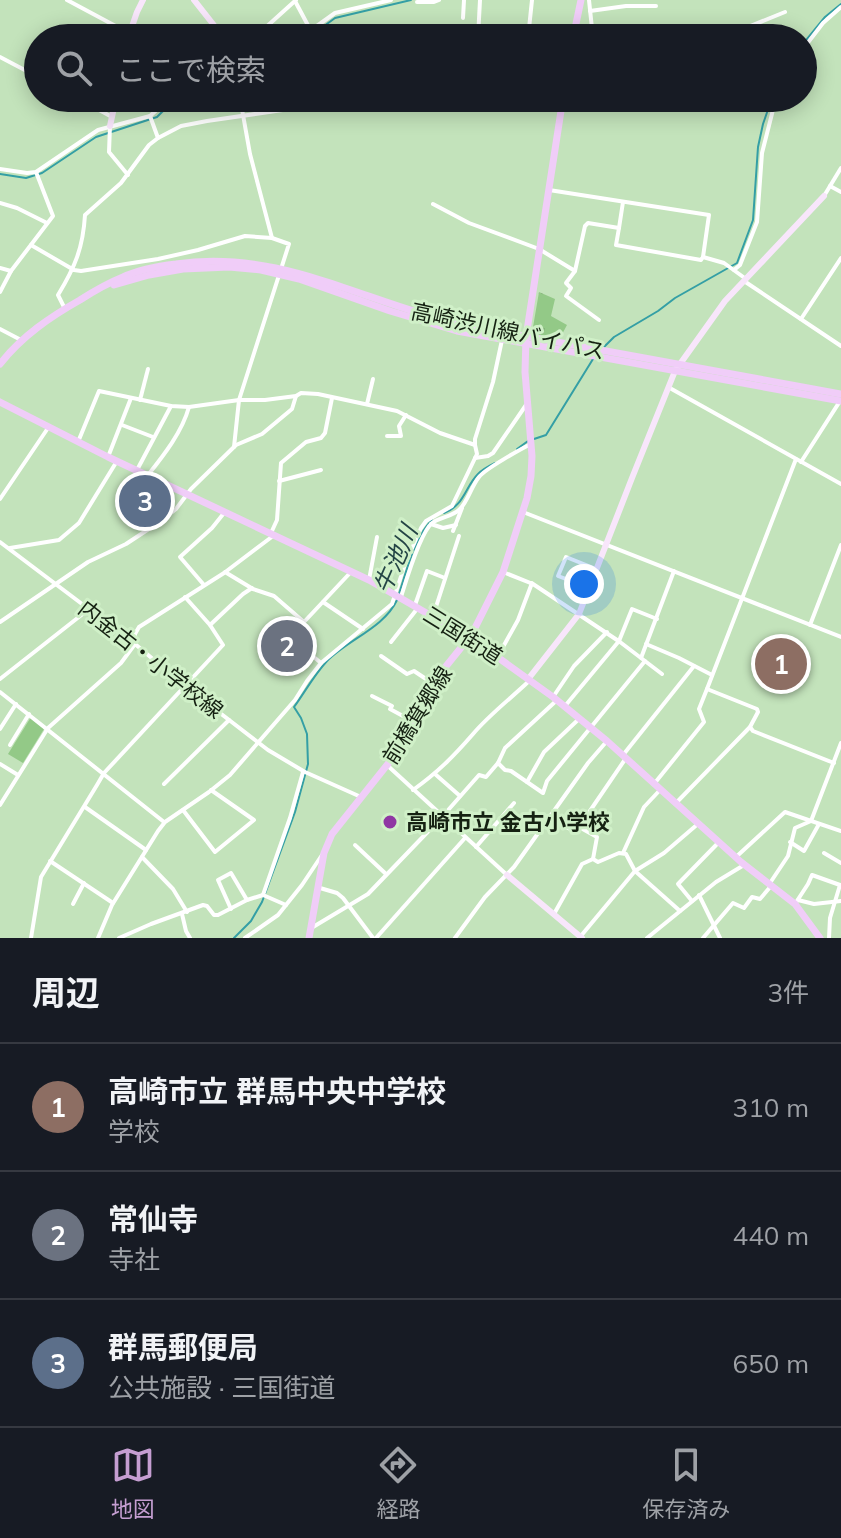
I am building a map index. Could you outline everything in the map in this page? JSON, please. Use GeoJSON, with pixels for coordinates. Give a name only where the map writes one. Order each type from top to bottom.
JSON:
{"type":"FeatureCollection","features":[{"type":"Feature","properties":{"kind":"main road"},"geometry":{"type":"LineString","coordinates":[[576,24],[581,0]]}},
{"type":"Feature","properties":{"kind":"main road","name":"前橋箕郷線"},"geometry":{"type":"LineString","coordinates":[[309,938],[324,853],[336,828],[403,745],[443,670],[470,638],[503,572],[522,512],[531,476],[525,340],[561,112]]}},
{"type":"Feature","properties":{"kind":"main road","name":"高崎渋川線バイパス"},"geometry":{"type":"LineString","coordinates":[[0,364],[21,340],[89,294],[136,278],[183,269],[229,267],[280,271],[427,317],[525,340],[841,394]]}},
{"type":"Feature","properties":{"kind":"main road","name":"高崎渋川線バイパス"},"geometry":{"type":"LineString","coordinates":[[280,271],[426,323],[502,340],[525,340]]}},
{"type":"Feature","properties":{"kind":"main road","name":"高崎渋川線バイパス"},"geometry":{"type":"LineString","coordinates":[[678,368],[840,401]]}},
{"type":"Feature","properties":{"kind":"main road","name":"三国街道"},"geometry":{"type":"LineString","coordinates":[[0,402],[224,513],[369,580],[498,656],[580,718],[745,865],[796,902],[820,938]]}},
{"type":"Feature","properties":{"kind":"street"},"geometry":{"type":"LineString","coordinates":[[67,0],[110,24]]}},
{"type":"Feature","properties":{"kind":"street"},"geometry":{"type":"LineString","coordinates":[[133,24],[143,0]]}},
{"type":"Feature","properties":{"kind":"street"},"geometry":{"type":"LineString","coordinates":[[194,0],[213,24]]}},
{"type":"Feature","properties":{"kind":"street"},"geometry":{"type":"LineString","coordinates":[[320,24],[335,13],[370,2],[391,0]]}},
{"type":"Feature","properties":{"kind":"street"},"geometry":{"type":"LineString","coordinates":[[417,2],[439,0]]}},
{"type":"Feature","properties":{"kind":"street"},"geometry":{"type":"LineString","coordinates":[[463,18],[464,0]]}},
{"type":"Feature","properties":{"kind":"street"},"geometry":{"type":"LineString","coordinates":[[479,24],[480,0]]}},
{"type":"Feature","properties":{"kind":"street"},"geometry":{"type":"LineString","coordinates":[[529,24],[532,0]]}},
{"type":"Feature","properties":{"kind":"street"},"geometry":{"type":"LineString","coordinates":[[589,0],[591,24]]}},
{"type":"Feature","properties":{"kind":"street"},"geometry":{"type":"LineString","coordinates":[[270,24],[296,1],[308,24]]}},
{"type":"Feature","properties":{"kind":"street"},"geometry":{"type":"LineString","coordinates":[[590,11],[656,6]]}},
{"type":"Feature","properties":{"kind":"street"},"geometry":{"type":"LineString","coordinates":[[817,31],[841,7]]}},
{"type":"Feature","properties":{"kind":"street"},"geometry":{"type":"LineString","coordinates":[[755,24],[785,12]]}},
{"type":"Feature","properties":{"kind":"street"},"geometry":{"type":"LineString","coordinates":[[0,57],[24,70]]}},
{"type":"Feature","properties":{"kind":"street"},"geometry":{"type":"LineString","coordinates":[[103,112],[112,117]]}},
{"type":"Feature","properties":{"kind":"street"},"geometry":{"type":"LineString","coordinates":[[113,112],[109,152],[128,175]]}},
{"type":"Feature","properties":{"kind":"street"},"geometry":{"type":"LineString","coordinates":[[0,169],[36,172],[98,130],[150,116],[154,112]]}},
{"type":"Feature","properties":{"kind":"street"},"geometry":{"type":"LineString","coordinates":[[242,112],[272,238]]}},
{"type":"Feature","properties":{"kind":"street"},"geometry":{"type":"LineString","coordinates":[[65,309],[58,295],[74,270],[83,242],[85,215],[128,175],[149,145],[181,126],[272,112]]}},
{"type":"Feature","properties":{"kind":"street"},"geometry":{"type":"LineString","coordinates":[[732,268],[740,265],[757,222],[762,153],[771,112]]}},
{"type":"Feature","properties":{"kind":"street"},"geometry":{"type":"LineString","coordinates":[[150,116],[158,138]]}},
{"type":"Feature","properties":{"kind":"street"},"geometry":{"type":"LineString","coordinates":[[413,790],[435,774],[473,733],[528,682],[579,614],[678,368],[719,309],[824,196],[841,168]]}},
{"type":"Feature","properties":{"kind":"street"},"geometry":{"type":"LineString","coordinates":[[0,292],[11,271],[53,216],[36,172]]}},
{"type":"Feature","properties":{"kind":"street"},"geometry":{"type":"LineString","coordinates":[[830,186],[841,192]]}},
{"type":"Feature","properties":{"kind":"street"},"geometry":{"type":"LineString","coordinates":[[549,190],[709,215],[703,257]]}},
{"type":"Feature","properties":{"kind":"street"},"geometry":{"type":"LineString","coordinates":[[623,202],[616,245],[720,261],[841,346]]}},
{"type":"Feature","properties":{"kind":"street"},"geometry":{"type":"LineString","coordinates":[[0,203],[47,223]]}},
{"type":"Feature","properties":{"kind":"street"},"geometry":{"type":"LineString","coordinates":[[433,204],[469,223],[539,249],[575,271]]}},
{"type":"Feature","properties":{"kind":"street"},"geometry":{"type":"LineString","coordinates":[[599,320],[566,296],[571,288],[566,283],[575,271],[585,226],[588,223],[619,228]]}},
{"type":"Feature","properties":{"kind":"street"},"geometry":{"type":"LineString","coordinates":[[31,245],[81,271],[158,259],[245,236],[272,238],[289,244],[239,400],[234,447]]}},
{"type":"Feature","properties":{"kind":"street"},"geometry":{"type":"LineString","coordinates":[[801,319],[841,258]]}},
{"type":"Feature","properties":{"kind":"street"},"geometry":{"type":"LineString","coordinates":[[0,268],[11,271]]}},
{"type":"Feature","properties":{"kind":"street"},"geometry":{"type":"LineString","coordinates":[[0,329],[21,340]]}},
{"type":"Feature","properties":{"kind":"street"},"geometry":{"type":"LineString","coordinates":[[398,596],[405,564],[421,528],[430,518],[452,506],[477,454],[475,439],[502,340]]}},
{"type":"Feature","properties":{"kind":"street"},"geometry":{"type":"LineString","coordinates":[[140,400],[148,369]]}},
{"type":"Feature","properties":{"kind":"street"},"geometry":{"type":"LineString","coordinates":[[367,404],[373,379]]}},
{"type":"Feature","properties":{"kind":"street"},"geometry":{"type":"LineString","coordinates":[[668,387],[841,484]]}},
{"type":"Feature","properties":{"kind":"street"},"geometry":{"type":"LineString","coordinates":[[78,442],[99,391],[189,407],[265,400],[301,393],[367,404],[406,415],[440,433],[475,445]]}},
{"type":"Feature","properties":{"kind":"street"},"geometry":{"type":"LineString","coordinates":[[0,613],[2,620],[88,562],[138,537],[176,509],[234,447],[262,434],[292,409],[296,396]]}},
{"type":"Feature","properties":{"kind":"street"},"geometry":{"type":"LineString","coordinates":[[108,457],[131,398]]}},
{"type":"Feature","properties":{"kind":"street"},"geometry":{"type":"LineString","coordinates":[[0,805],[48,728],[121,663],[135,644],[139,627],[225,572],[272,536],[277,520],[280,468],[284,459],[306,442],[321,438],[325,433],[332,398]]}},
{"type":"Feature","properties":{"kind":"street"},"geometry":{"type":"LineString","coordinates":[[593,859],[598,862],[623,853],[644,807],[704,722],[699,709],[798,461],[840,401]]}},
{"type":"Feature","properties":{"kind":"street"},"geometry":{"type":"LineString","coordinates":[[475,458],[491,455],[528,402]]}},
{"type":"Feature","properties":{"kind":"street"},"geometry":{"type":"LineString","coordinates":[[137,470],[171,406]]}},
{"type":"Feature","properties":{"kind":"street"},"geometry":{"type":"LineString","coordinates":[[148,475],[162,458],[186,418],[189,407]]}},
{"type":"Feature","properties":{"kind":"street"},"geometry":{"type":"LineString","coordinates":[[387,436],[401,436],[399,426],[406,415]]}},
{"type":"Feature","properties":{"kind":"street"},"geometry":{"type":"LineString","coordinates":[[121,424],[153,437]]}},
{"type":"Feature","properties":{"kind":"street"},"geometry":{"type":"LineString","coordinates":[[0,499],[49,427]]}},
{"type":"Feature","properties":{"kind":"street"},"geometry":{"type":"LineString","coordinates":[[453,531],[477,479],[531,441]]}},
{"type":"Feature","properties":{"kind":"street"},"geometry":{"type":"LineString","coordinates":[[0,549],[59,540],[79,523],[117,461]]}},
{"type":"Feature","properties":{"kind":"street"},"geometry":{"type":"LineString","coordinates":[[279,481],[321,470]]}},
{"type":"Feature","properties":{"kind":"street"},"geometry":{"type":"LineString","coordinates":[[458,494],[466,498]]}},
{"type":"Feature","properties":{"kind":"street"},"geometry":{"type":"LineString","coordinates":[[98,938],[113,903],[165,822],[230,775],[295,700],[321,663],[392,604],[431,524],[462,507]]}},
{"type":"Feature","properties":{"kind":"street"},"geometry":{"type":"LineString","coordinates":[[522,512],[841,637]]}},
{"type":"Feature","properties":{"kind":"street"},"geometry":{"type":"LineString","coordinates":[[204,585],[180,557],[224,513]]}},
{"type":"Feature","properties":{"kind":"street"},"geometry":{"type":"LineString","coordinates":[[431,524],[443,528],[456,525]]}},
{"type":"Feature","properties":{"kind":"street"},"geometry":{"type":"LineString","coordinates":[[433,616],[459,536]]}},
{"type":"Feature","properties":{"kind":"street"},"geometry":{"type":"LineString","coordinates":[[369,580],[377,537]]}},
{"type":"Feature","properties":{"kind":"street","name":"内金古・小学校線"},"geometry":{"type":"LineString","coordinates":[[0,542],[259,743],[291,765],[361,797]]}},
{"type":"Feature","properties":{"kind":"street"},"geometry":{"type":"LineString","coordinates":[[810,625],[841,545]]}},
{"type":"Feature","properties":{"kind":"street"},"geometry":{"type":"LineString","coordinates":[[590,588],[558,576],[566,557],[597,569]]}},
{"type":"Feature","properties":{"kind":"street"},"geometry":{"type":"LineString","coordinates":[[391,642],[417,606],[427,571],[445,578]]}},
{"type":"Feature","properties":{"kind":"street"},"geometry":{"type":"LineString","coordinates":[[498,763],[543,793],[547,781],[643,659],[674,571]]}},
{"type":"Feature","properties":{"kind":"street"},"geometry":{"type":"LineString","coordinates":[[225,572],[252,588],[274,596],[304,622]]}},
{"type":"Feature","properties":{"kind":"street"},"geometry":{"type":"LineString","coordinates":[[321,663],[303,648],[310,636],[300,629],[351,572]]}},
{"type":"Feature","properties":{"kind":"street"},"geometry":{"type":"LineString","coordinates":[[503,572],[532,583],[607,632],[662,674]]}},
{"type":"Feature","properties":{"kind":"street"},"geometry":{"type":"LineString","coordinates":[[498,656],[518,620],[532,583]]}},
{"type":"Feature","properties":{"kind":"street"},"geometry":{"type":"LineString","coordinates":[[210,625],[252,588]]}},
{"type":"Feature","properties":{"kind":"street"},"geometry":{"type":"LineString","coordinates":[[31,938],[41,877],[104,773],[223,645],[185,597]]}},
{"type":"Feature","properties":{"kind":"street"},"geometry":{"type":"LineString","coordinates":[[323,602],[363,629]]}},
{"type":"Feature","properties":{"kind":"street"},"geometry":{"type":"LineString","coordinates":[[0,679],[89,609]]}},
{"type":"Feature","properties":{"kind":"street"},"geometry":{"type":"LineString","coordinates":[[565,706],[619,641],[632,609],[657,619]]}},
{"type":"Feature","properties":{"kind":"street"},"geometry":{"type":"LineString","coordinates":[[310,928],[368,894],[479,775],[486,777],[505,748],[555,698],[574,666],[607,632]]}},
{"type":"Feature","properties":{"kind":"street"},"geometry":{"type":"LineString","coordinates":[[646,644],[712,675]]}},
{"type":"Feature","properties":{"kind":"street"},"geometry":{"type":"LineString","coordinates":[[381,656],[407,674],[414,671],[435,685]]}},
{"type":"Feature","properties":{"kind":"street"},"geometry":{"type":"LineString","coordinates":[[548,820],[575,831],[579,828],[625,757],[694,666]]}},
{"type":"Feature","properties":{"kind":"street"},"geometry":{"type":"LineString","coordinates":[[676,804],[750,727],[758,712],[707,689]]}},
{"type":"Feature","properties":{"kind":"street"},"geometry":{"type":"LineString","coordinates":[[0,692],[165,822]]}},
{"type":"Feature","properties":{"kind":"street"},"geometry":{"type":"LineString","coordinates":[[372,696],[415,723]]}},
{"type":"Feature","properties":{"kind":"street"},"geometry":{"type":"LineString","coordinates":[[0,729],[16,704]]}},
{"type":"Feature","properties":{"kind":"street"},"geometry":{"type":"LineString","coordinates":[[10,745],[29,714]]}},
{"type":"Feature","properties":{"kind":"street"},"geometry":{"type":"LineString","coordinates":[[527,782],[544,752],[580,718]]}},
{"type":"Feature","properties":{"kind":"street"},"geometry":{"type":"LineString","coordinates":[[164,784],[229,720]]}},
{"type":"Feature","properties":{"kind":"street"},"geometry":{"type":"LineString","coordinates":[[750,727],[753,731],[834,763]]}},
{"type":"Feature","properties":{"kind":"street"},"geometry":{"type":"LineString","coordinates":[[455,938],[485,897],[507,875],[607,741]]}},
{"type":"Feature","properties":{"kind":"street"},"geometry":{"type":"LineString","coordinates":[[703,938],[733,903],[744,908],[752,897],[760,899],[788,856],[795,828],[811,821],[841,743]]}},
{"type":"Feature","properties":{"kind":"street"},"geometry":{"type":"LineString","coordinates":[[0,764],[19,775]]}},
{"type":"Feature","properties":{"kind":"street"},"geometry":{"type":"LineString","coordinates":[[387,766],[507,875],[581,937],[635,871],[672,847],[699,823]]}},
{"type":"Feature","properties":{"kind":"street"},"geometry":{"type":"LineString","coordinates":[[265,896],[305,772]]}},
{"type":"Feature","properties":{"kind":"street"},"geometry":{"type":"LineString","coordinates":[[435,774],[460,797]]}},
{"type":"Feature","properties":{"kind":"street"},"geometry":{"type":"LineString","coordinates":[[183,810],[215,852],[254,820],[211,790]]}},
{"type":"Feature","properties":{"kind":"street"},"geometry":{"type":"LineString","coordinates":[[476,847],[514,803]]}},
{"type":"Feature","properties":{"kind":"street"},"geometry":{"type":"LineString","coordinates":[[85,807],[146,850]]}},
{"type":"Feature","properties":{"kind":"street"},"geometry":{"type":"LineString","coordinates":[[736,857],[785,812],[841,831]]}},
{"type":"Feature","properties":{"kind":"street"},"geometry":{"type":"LineString","coordinates":[[790,842],[804,851],[819,824]]}},
{"type":"Feature","properties":{"kind":"street"},"geometry":{"type":"LineString","coordinates":[[579,828],[597,837],[593,859]]}},
{"type":"Feature","properties":{"kind":"street"},"geometry":{"type":"LineString","coordinates":[[317,887],[343,898],[375,938],[466,838]]}},
{"type":"Feature","properties":{"kind":"street"},"geometry":{"type":"LineString","coordinates":[[692,901],[678,884],[719,842]]}},
{"type":"Feature","properties":{"kind":"street"},"geometry":{"type":"LineString","coordinates":[[355,845],[386,874]]}},
{"type":"Feature","properties":{"kind":"street"},"geometry":{"type":"LineString","coordinates":[[245,938],[272,920],[286,905],[324,853]]}},
{"type":"Feature","properties":{"kind":"street"},"geometry":{"type":"LineString","coordinates":[[623,853],[635,871],[680,911]]}},
{"type":"Feature","properties":{"kind":"street"},"geometry":{"type":"LineString","coordinates":[[824,853],[841,863]]}},
{"type":"Feature","properties":{"kind":"street"},"geometry":{"type":"LineString","coordinates":[[142,857],[173,889],[184,912],[190,938]]}},
{"type":"Feature","properties":{"kind":"street"},"geometry":{"type":"LineString","coordinates":[[554,914],[578,867],[593,859]]}},
{"type":"Feature","properties":{"kind":"street"},"geometry":{"type":"LineString","coordinates":[[50,861],[113,903]]}},
{"type":"Feature","properties":{"kind":"street"},"geometry":{"type":"LineString","coordinates":[[647,938],[724,876],[745,865]]}},
{"type":"Feature","properties":{"kind":"street"},"geometry":{"type":"LineString","coordinates":[[231,909],[218,880],[231,873],[247,900]]}},
{"type":"Feature","properties":{"kind":"street"},"geometry":{"type":"LineString","coordinates":[[829,938],[830,918],[838,901],[841,884],[812,875],[796,902],[814,904],[838,901]]}},
{"type":"Feature","properties":{"kind":"street"},"geometry":{"type":"LineString","coordinates":[[73,904],[84,883]]}},
{"type":"Feature","properties":{"kind":"street"},"geometry":{"type":"LineString","coordinates":[[699,895],[720,938]]}},
{"type":"Feature","properties":{"kind":"street"},"geometry":{"type":"LineString","coordinates":[[119,938],[203,905],[218,915],[247,900],[265,896],[286,905]]}},
{"type":"Feature","properties":{"kind":"green space"},"geometry":{"type":"Polygon","coordinates":[[[539,292],[555,299],[551,316],[567,325],[560,338],[539,335],[533,327],[539,292]]]}},
{"type":"Feature","properties":{"kind":"green space"},"geometry":{"type":"Polygon","coordinates":[[[31,717],[44,729],[23,763],[8,754],[31,717]]]}},
{"type":"Feature","properties":{"kind":"waterway"},"geometry":{"type":"LineString","coordinates":[[327,24],[335,18],[411,0]]}},
{"type":"Feature","properties":{"kind":"waterway","name":"牛池川"},"geometry":{"type":"LineString","coordinates":[[817,27],[841,4]]}},
{"type":"Feature","properties":{"kind":"waterway"},"geometry":{"type":"LineString","coordinates":[[0,174],[26,178],[42,173],[96,137],[157,117],[162,112]]}},
{"type":"Feature","properties":{"kind":"waterway","name":"牛池川"},"geometry":{"type":"LineString","coordinates":[[603,348],[614,337],[675,298],[737,263],[753,220],[758,147],[767,112]]}},
{"type":"Feature","properties":{"kind":"waterway","name":"牛池川"},"geometry":{"type":"LineString","coordinates":[[534,439],[546,435],[593,359]]}},
{"type":"Feature","properties":{"kind":"waterway","name":"牛池川"},"geometry":{"type":"LineString","coordinates":[[517,449],[528,441]]}},
{"type":"Feature","properties":{"kind":"waterway","name":"牛池川"},"geometry":{"type":"LineString","coordinates":[[444,513],[456,506],[478,474],[495,463]]}},
{"type":"Feature","properties":{"kind":"waterway","name":"牛池川"},"geometry":{"type":"LineString","coordinates":[[399,594],[416,545],[432,520]]}},
{"type":"Feature","properties":{"kind":"waterway","name":"牛池川"},"geometry":{"type":"LineString","coordinates":[[234,938],[251,921],[262,902],[295,812],[308,764],[307,734],[294,707],[327,661],[374,626],[397,600]]}},
{"type":"Feature","properties":{"kind":"place","name":"群馬郵便局"},"geometry":{"type":"Point","coordinates":[145,501]}},
{"type":"Feature","properties":{"kind":"place","name":"常仙寺"},"geometry":{"type":"Point","coordinates":[287,646]}},
{"type":"Feature","properties":{"kind":"place","name":"高崎市立 群馬中央中学校"},"geometry":{"type":"Point","coordinates":[781,664]}},
{"type":"Feature","properties":{"kind":"place","name":"高崎市立 金古小学校"},"geometry":{"type":"Point","coordinates":[390,822]}}]}
